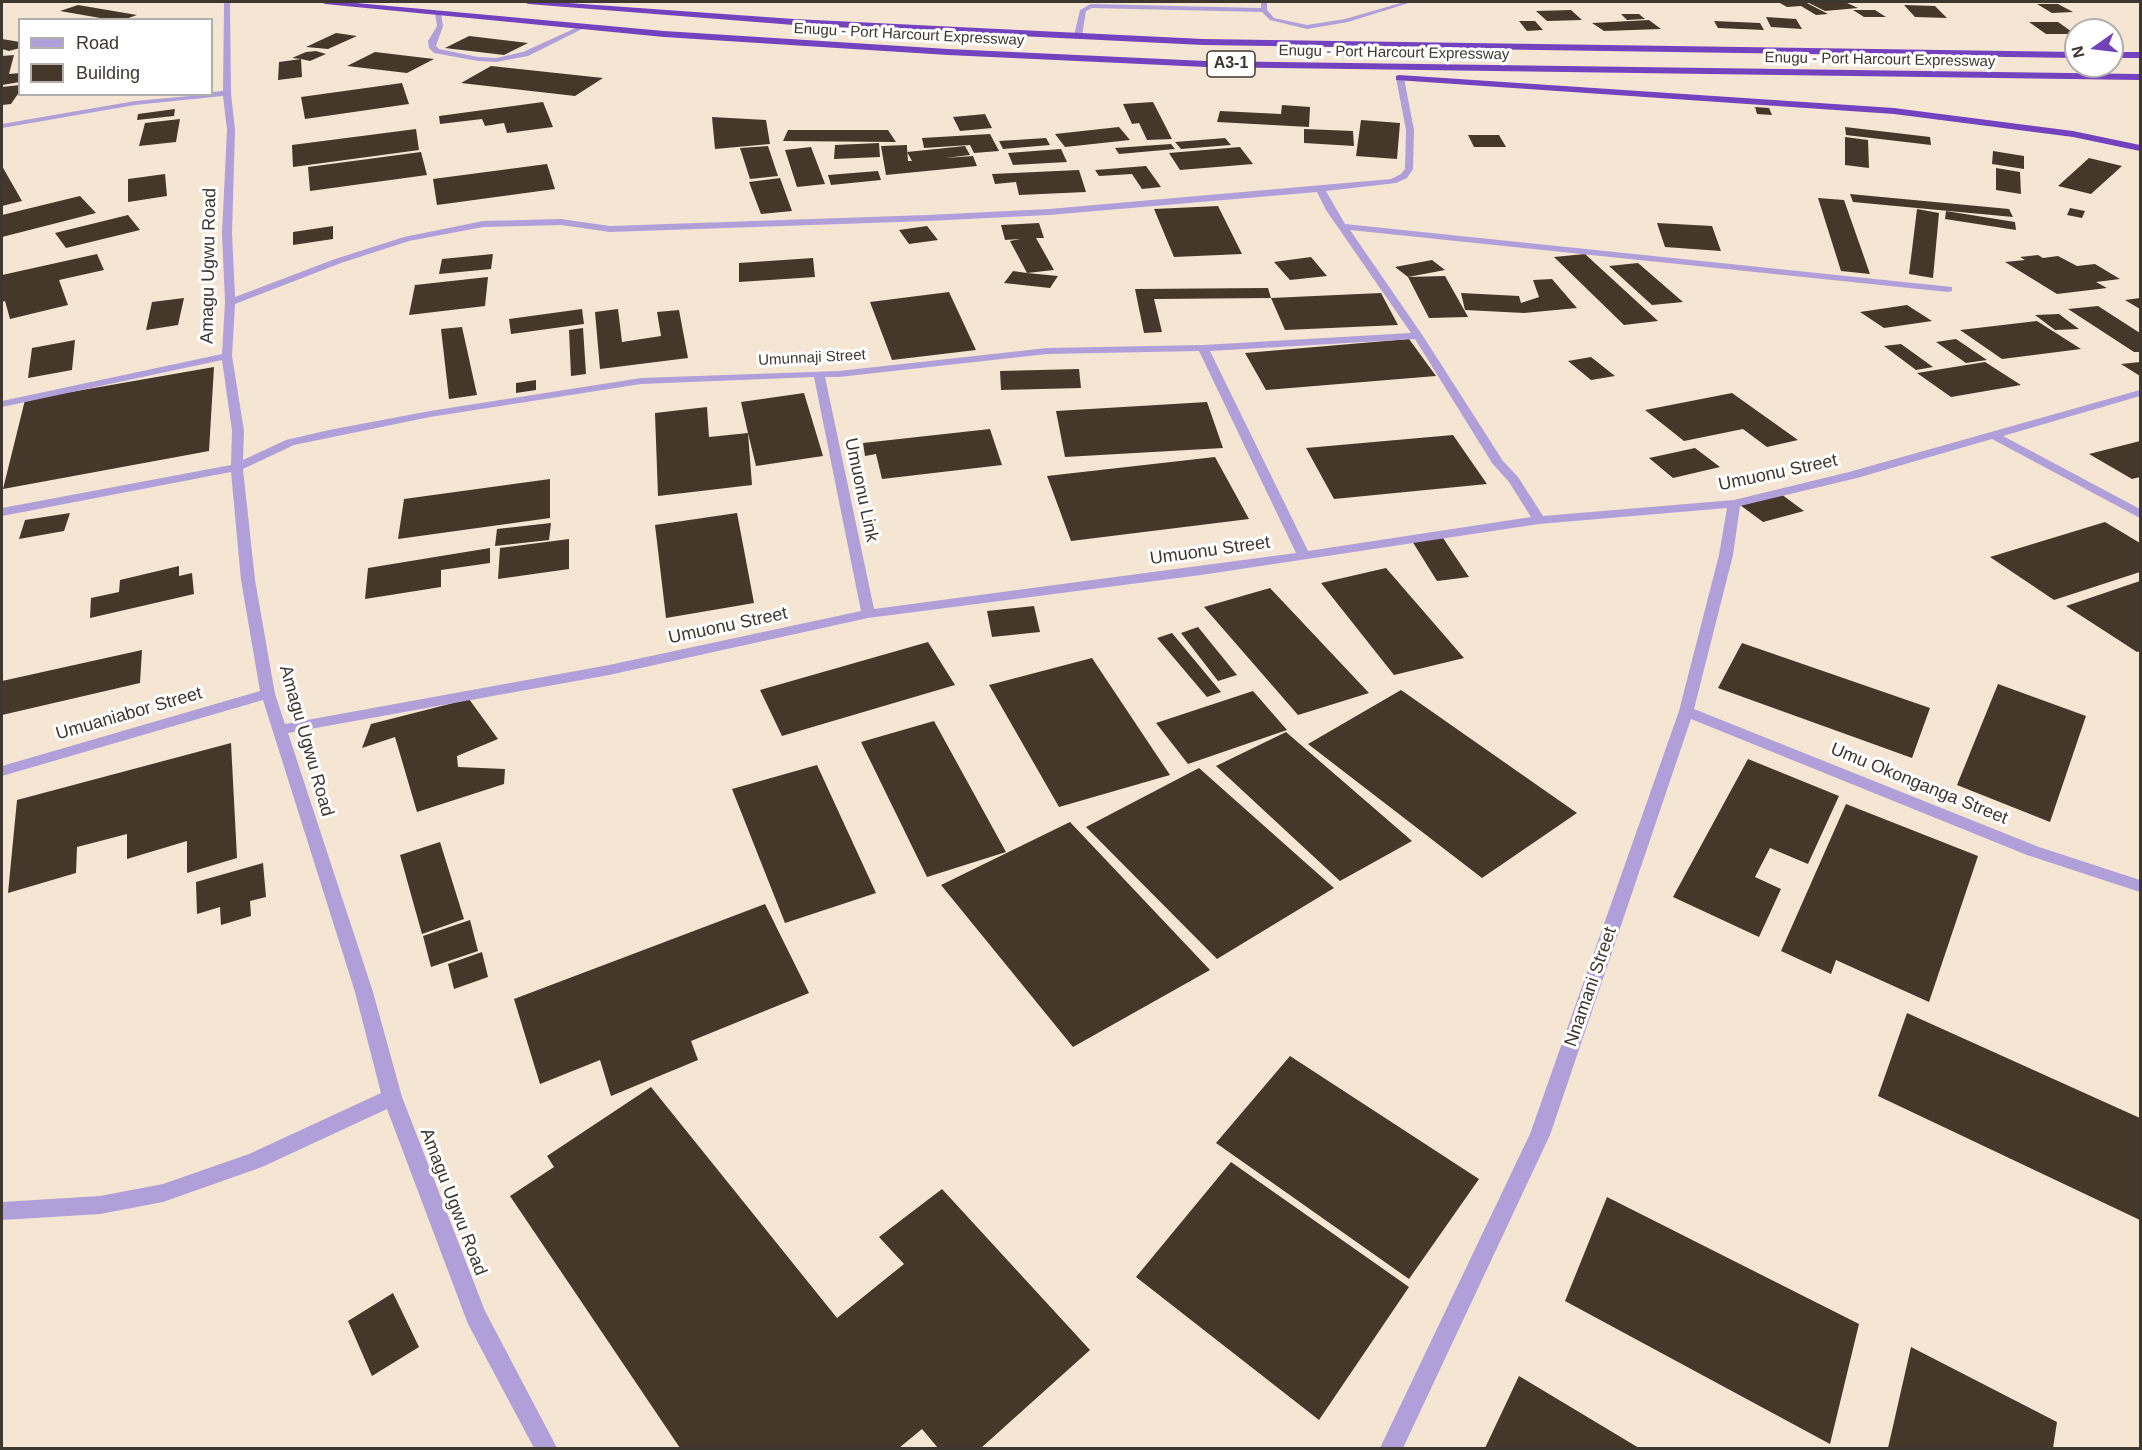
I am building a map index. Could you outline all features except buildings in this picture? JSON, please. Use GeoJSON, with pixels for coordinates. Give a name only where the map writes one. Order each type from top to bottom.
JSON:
{"type":"FeatureCollection","features":[{"type":"Feature","properties":{"kind":"highway","name":"Enugu - Port Harcourt Expressway"},"geometry":{"type":"LineString","coordinates":[[325,2],[582,27],[948,52],[1206,64],[2140,77]]}},
{"type":"Feature","properties":{"kind":"highway","name":"Enugu - Port Harcourt Expressway"},"geometry":{"type":"LineString","coordinates":[[528,2],[794,22],[1317,45],[2064,55]]}},
{"type":"Feature","properties":{"kind":"highway"},"geometry":{"type":"LineString","coordinates":[[2124,55],[2140,55]]}},
{"type":"Feature","properties":{"kind":"highway"},"geometry":{"type":"LineString","coordinates":[[1206,64],[1372,77]]}},
{"type":"Feature","properties":{"kind":"highway"},"geometry":{"type":"LineString","coordinates":[[1395,78],[1894,111],[2073,134],[2140,148]]}},
{"type":"Feature","properties":{"kind":"street","name":"Amagu Ugwu Road"},"geometry":{"type":"LineString","coordinates":[[227,2],[227,93],[231,130],[227,234],[230,302],[227,356],[238,430],[237,466],[249,580],[268,694],[364,992],[392,1097],[476,1317],[546,1449]]}},
{"type":"Feature","properties":{"kind":"street"},"geometry":{"type":"LineString","coordinates":[[1264,2],[1264,10],[1272,19],[1307,27],[1346,21],[1409,2]]}},
{"type":"Feature","properties":{"kind":"street"},"geometry":{"type":"LineString","coordinates":[[1078,36],[1083,10],[1091,6],[1264,10]]}},
{"type":"Feature","properties":{"kind":"street"},"geometry":{"type":"LineString","coordinates":[[438,13],[440,26],[432,46],[437,51],[478,59],[496,60],[525,54],[582,27]]}},
{"type":"Feature","properties":{"kind":"street"},"geometry":{"type":"LineString","coordinates":[[1307,27],[1317,45]]}},
{"type":"Feature","properties":{"kind":"street"},"geometry":{"type":"LineString","coordinates":[[230,302],[329,264],[407,239],[483,224],[561,222],[610,229],[927,218],[1049,212],[1393,181],[1404,176],[1409,169],[1410,130],[1395,78]]}},
{"type":"Feature","properties":{"kind":"street"},"geometry":{"type":"LineString","coordinates":[[213,95],[227,93]]}},
{"type":"Feature","properties":{"kind":"street"},"geometry":{"type":"LineString","coordinates":[[2,126],[135,103],[199,96]]}},
{"type":"Feature","properties":{"kind":"street"},"geometry":{"type":"LineString","coordinates":[[1320,189],[1331,210],[1345,227],[1418,336],[1498,463],[1514,480],[1539,520]]}},
{"type":"Feature","properties":{"kind":"street"},"geometry":{"type":"LineString","coordinates":[[1345,227],[1948,289]]}},
{"type":"Feature","properties":{"kind":"street","name":"Umunnaji Street"},"geometry":{"type":"LineString","coordinates":[[2,512],[237,466],[290,442],[430,414],[640,381],[839,374],[1047,351],[1203,348],[1418,336]]}},
{"type":"Feature","properties":{"kind":"street"},"geometry":{"type":"LineString","coordinates":[[1203,348],[1304,556]]}},
{"type":"Feature","properties":{"kind":"street"},"geometry":{"type":"LineString","coordinates":[[2,404],[227,356]]}},
{"type":"Feature","properties":{"kind":"street","name":"Umuonu Link"},"geometry":{"type":"LineString","coordinates":[[819,373],[868,614]]}},
{"type":"Feature","properties":{"kind":"street","name":"Umuonu Street"},"geometry":{"type":"LineString","coordinates":[[279,730],[609,670],[868,614],[1304,556],[1539,520],[1734,504],[1853,475],[2140,393]]}},
{"type":"Feature","properties":{"kind":"street"},"geometry":{"type":"LineString","coordinates":[[1993,435],[2140,514]]}},
{"type":"Feature","properties":{"kind":"street","name":"Nnamani Street"},"geometry":{"type":"LineString","coordinates":[[1391,1449],[1540,1136],[1686,711],[1726,555],[1734,504]]}},
{"type":"Feature","properties":{"kind":"street","name":"Umuaniabor Street"},"geometry":{"type":"LineString","coordinates":[[2,771],[268,694]]}},
{"type":"Feature","properties":{"kind":"street","name":"Umu Okonganga Street"},"geometry":{"type":"LineString","coordinates":[[1686,711],[2033,851],[2140,886]]}},
{"type":"Feature","properties":{"kind":"street"},"geometry":{"type":"LineString","coordinates":[[2,1211],[100,1205],[163,1192],[255,1161],[392,1097]]}}]}
